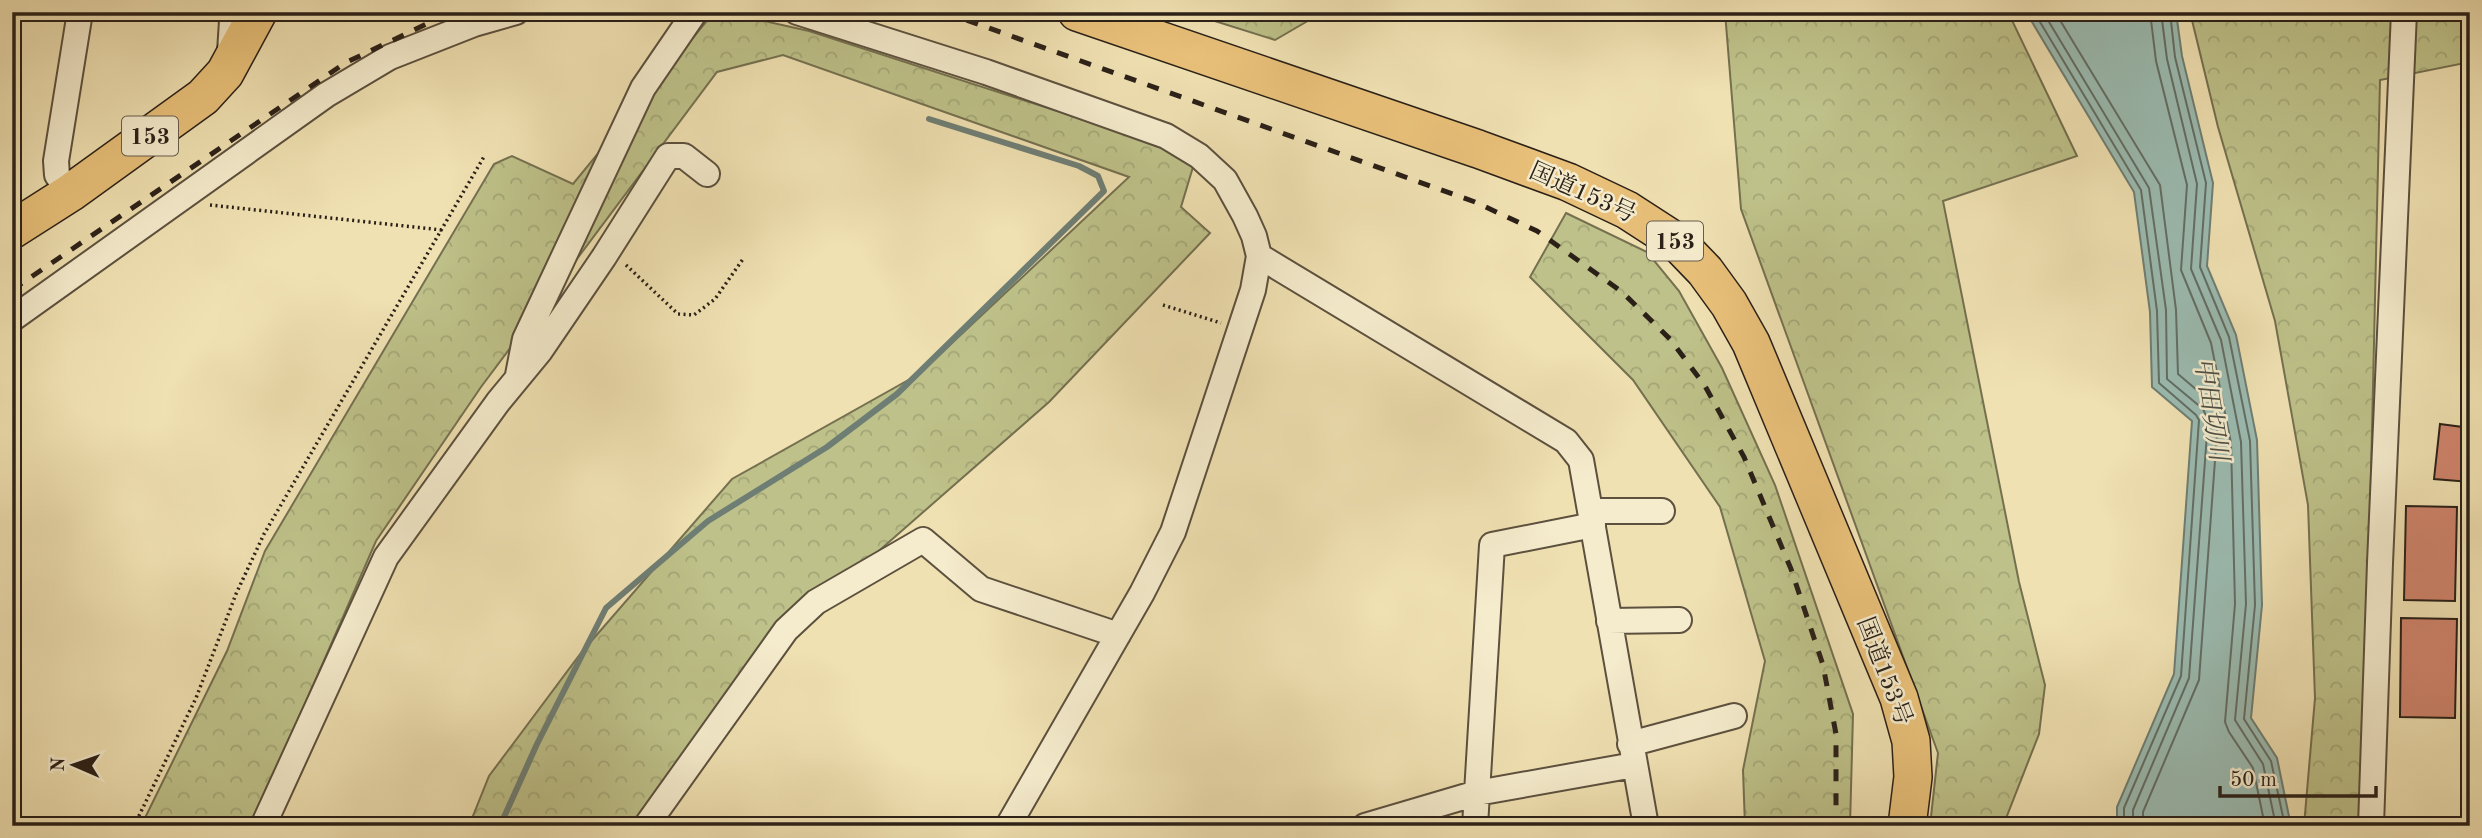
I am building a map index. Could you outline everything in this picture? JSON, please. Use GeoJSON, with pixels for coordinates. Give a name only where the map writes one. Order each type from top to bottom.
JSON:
{"type":"FeatureCollection","features":[{"type":"Feature","properties":{"kind":"highway","name":"153"},"geometry":{"type":"LineString","coordinates":[[12,230],[70,193],[203,97],[225,73],[258,12]]}},
{"type":"Feature","properties":{"kind":"highway","name":"国道153号"},"geometry":{"type":"LineString","coordinates":[[1077,12],[1569,182],[1627,210],[1678,243],[1730,303],[1751,343],[1899,698],[1911,741],[1913,777],[1907,826]]}},
{"type":"Feature","properties":{"kind":"street"},"geometry":{"type":"LineString","coordinates":[[70,193],[57,176],[56,161],[80,12]]}},
{"type":"Feature","properties":{"kind":"street"},"geometry":{"type":"LineString","coordinates":[[225,73],[232,44],[232,21],[229,12]]}},
{"type":"Feature","properties":{"kind":"street"},"geometry":{"type":"LineString","coordinates":[[12,319],[326,95],[390,57],[474,24],[516,12]]}},
{"type":"Feature","properties":{"kind":"street"},"geometry":{"type":"LineString","coordinates":[[517,379],[526,339],[643,89],[695,12]]}},
{"type":"Feature","properties":{"kind":"street"},"geometry":{"type":"LineString","coordinates":[[797,12],[986,72],[1166,135],[1199,156],[1224,180],[1254,236],[1258,256],[1253,290],[1174,532],[1008,826]]}},
{"type":"Feature","properties":{"kind":"street"},"geometry":{"type":"LineString","coordinates":[[2371,826],[2404,12]]}},
{"type":"Feature","properties":{"kind":"street"},"geometry":{"type":"LineString","coordinates":[[263,826],[386,557],[498,402],[540,351],[668,156],[684,156],[707,174]]}},
{"type":"Feature","properties":{"kind":"street"},"geometry":{"type":"LineString","coordinates":[[1258,256],[1566,441],[1581,460],[1646,826]]}},
{"type":"Feature","properties":{"kind":"street"},"geometry":{"type":"LineString","coordinates":[[1475,826],[1492,544],[1592,518],[1662,511]]}},
{"type":"Feature","properties":{"kind":"street"},"geometry":{"type":"LineString","coordinates":[[646,826],[786,630],[816,601],[923,540],[981,589],[1118,635]]}},
{"type":"Feature","properties":{"kind":"street"},"geometry":{"type":"LineString","coordinates":[[1609,621],[1679,620]]}},
{"type":"Feature","properties":{"kind":"street"},"geometry":{"type":"LineString","coordinates":[[1365,826],[1477,793],[1632,754],[1734,716]]}},
{"type":"Feature","properties":{"kind":"path"},"geometry":{"type":"LineString","coordinates":[[135,826],[196,698],[236,594],[264,534],[485,155]]}},
{"type":"Feature","properties":{"kind":"path"},"geometry":{"type":"LineString","coordinates":[[177,202],[442,229]]}},
{"type":"Feature","properties":{"kind":"path"},"geometry":{"type":"LineString","coordinates":[[609,249],[678,314],[694,315],[715,299],[743,259]]}},
{"type":"Feature","properties":{"kind":"path"},"geometry":{"type":"LineString","coordinates":[[1163,306],[1240,329]]}},
{"type":"Feature","properties":{"kind":"green space"},"geometry":{"type":"Polygon","coordinates":[[[714,12],[809,31],[1153,142],[1193,167],[1181,207],[1210,233],[1049,402],[753,661],[651,826],[469,826],[489,776],[581,653],[732,479],[919,374],[1129,177],[783,55],[717,72],[481,387],[376,541],[252,826],[141,826],[227,651],[265,551],[494,164],[512,156],[573,184],[714,12]]]}},
{"type":"Feature","properties":{"kind":"green space"},"geometry":{"type":"Polygon","coordinates":[[[1186,12],[1323,12],[1275,40],[1186,12]]]}},
{"type":"Feature","properties":{"kind":"green space"},"geometry":{"type":"Polygon","coordinates":[[[1725,12],[2008,12],[2077,156],[1943,201],[2019,582],[2045,685],[2039,734],[2003,826],[1930,826],[1938,753],[1741,209],[1725,12]]]}},
{"type":"Feature","properties":{"kind":"green space"},"geometry":{"type":"Polygon","coordinates":[[[2190,12],[2470,12],[2470,62],[2380,80],[2363,826],[2304,826],[2315,698],[2308,505],[2275,321],[2218,127],[2190,12]]]}},
{"type":"Feature","properties":{"kind":"green space"},"geometry":{"type":"Polygon","coordinates":[[[1566,213],[1647,252],[1679,291],[1722,368],[1775,485],[1853,714],[1850,826],[1745,826],[1743,770],[1765,661],[1720,507],[1633,380],[1530,277],[1566,213]]]}},
{"type":"Feature","properties":{"kind":"water","name":"中田切川"},"geometry":{"type":"Polygon","coordinates":[[[2026,12],[2176,12],[2182,56],[2213,183],[2207,266],[2236,335],[2257,440],[2262,605],[2251,718],[2277,758],[2291,826],[2117,826],[2117,807],[2174,674],[2192,421],[2152,387],[2150,312],[2134,192],[2026,12]]]}},
{"type":"Feature","properties":{"kind":"building"},"geometry":{"type":"Polygon","coordinates":[[[2440,424],[2470,428],[2470,482],[2434,479],[2440,424]]]}},
{"type":"Feature","properties":{"kind":"building"},"geometry":{"type":"Polygon","coordinates":[[[2406,506],[2457,507],[2455,601],[2404,600],[2406,506]]]}},
{"type":"Feature","properties":{"kind":"building"},"geometry":{"type":"Polygon","coordinates":[[[2401,618],[2457,619],[2455,718],[2400,717],[2401,618]]]}},
{"type":"Feature","properties":{"kind":"waterway"},"geometry":{"type":"LineString","coordinates":[[500,826],[537,744],[606,608],[708,521],[827,447],[897,394],[1104,191],[1098,176],[1079,166],[929,119]]}},
{"type":"Feature","properties":{"kind":"railway"},"geometry":{"type":"LineString","coordinates":[[12,290],[345,63],[437,19],[458,12]]}},
{"type":"Feature","properties":{"kind":"railway"},"geometry":{"type":"LineString","coordinates":[[944,12],[1475,202],[1537,231],[1622,292],[1670,339],[1705,386],[1744,457],[1791,569],[1823,665],[1836,734],[1836,826]]}}]}
